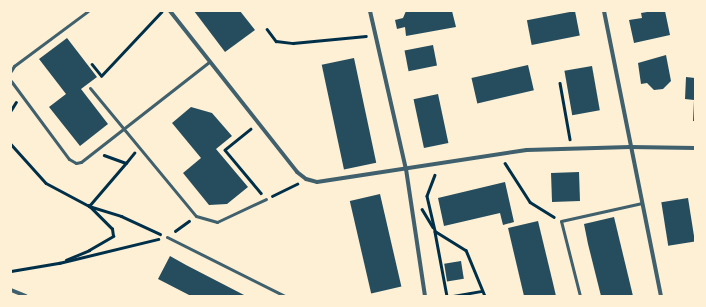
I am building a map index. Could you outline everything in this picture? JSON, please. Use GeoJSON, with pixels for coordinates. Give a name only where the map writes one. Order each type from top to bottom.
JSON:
{"type":"FeatureCollection","features":[{"type":"Feature","properties":{"kind":"street"},"geometry":{"type":"LineString","coordinates":[[170,11],[297,172],[306,179],[317,182],[406,169],[498,153],[630,147],[695,148]]}},
{"type":"Feature","properties":{"kind":"street"},"geometry":{"type":"LineString","coordinates":[[370,11],[374,35],[406,169],[425,296]]}},
{"type":"Feature","properties":{"kind":"street"},"geometry":{"type":"LineString","coordinates":[[604,11],[661,296]]}},
{"type":"Feature","properties":{"kind":"street"},"geometry":{"type":"LineString","coordinates":[[11,290],[26,296]]}},
{"type":"Feature","properties":{"kind":"lane"},"geometry":{"type":"LineString","coordinates":[[11,71],[14,66],[88,11]]}},
{"type":"Feature","properties":{"kind":"lane"},"geometry":{"type":"LineString","coordinates":[[11,81],[69,159],[76,163],[81,162],[209,62]]}},
{"type":"Feature","properties":{"kind":"lane"},"geometry":{"type":"LineString","coordinates":[[90,88],[196,216],[217,222],[266,199]]}},
{"type":"Feature","properties":{"kind":"lane"},"geometry":{"type":"LineString","coordinates":[[580,296],[561,221],[642,203]]}},
{"type":"Feature","properties":{"kind":"lane"},"geometry":{"type":"LineString","coordinates":[[167,237],[285,296]]}},
{"type":"Feature","properties":{"kind":"path"},"geometry":{"type":"LineString","coordinates":[[92,64],[101,75],[162,11]]}},
{"type":"Feature","properties":{"kind":"path"},"geometry":{"type":"LineString","coordinates":[[267,29],[276,41],[293,43],[374,35]]}},
{"type":"Feature","properties":{"kind":"path"},"geometry":{"type":"LineString","coordinates":[[560,83],[571,142]]}},
{"type":"Feature","properties":{"kind":"path"},"geometry":{"type":"LineString","coordinates":[[258,123],[225,150],[266,199]]}},
{"type":"Feature","properties":{"kind":"path"},"geometry":{"type":"LineString","coordinates":[[11,144],[46,183],[89,206],[121,216],[167,237]]}},
{"type":"Feature","properties":{"kind":"path"},"geometry":{"type":"LineString","coordinates":[[89,206],[139,147]]}},
{"type":"Feature","properties":{"kind":"path"},"geometry":{"type":"LineString","coordinates":[[94,152],[126,163]]}},
{"type":"Feature","properties":{"kind":"path"},"geometry":{"type":"LineString","coordinates":[[498,153],[530,202],[561,221]]}},
{"type":"Feature","properties":{"kind":"path"},"geometry":{"type":"LineString","coordinates":[[435,175],[427,196],[447,296]]}},
{"type":"Feature","properties":{"kind":"path"},"geometry":{"type":"LineString","coordinates":[[280,192],[306,179]]}},
{"type":"Feature","properties":{"kind":"path"},"geometry":{"type":"LineString","coordinates":[[58,263],[89,250],[113,236],[112,229],[89,206]]}},
{"type":"Feature","properties":{"kind":"path"},"geometry":{"type":"LineString","coordinates":[[421,206],[435,231],[466,250],[485,296]]}},
{"type":"Feature","properties":{"kind":"path"},"geometry":{"type":"LineString","coordinates":[[11,271],[58,263],[167,237],[196,216]]}},
{"type":"Feature","properties":{"kind":"path"},"geometry":{"type":"LineString","coordinates":[[453,296],[482,291]]}},
{"type":"Feature","properties":{"kind":"building"},"geometry":{"type":"Polygon","coordinates":[[[194,11],[240,11],[255,30],[225,52],[194,11]]]}},
{"type":"Feature","properties":{"kind":"building"},"geometry":{"type":"Polygon","coordinates":[[[406,11],[452,11],[456,27],[406,36],[405,27],[397,29],[395,20],[403,18],[406,11]]]}},
{"type":"Feature","properties":{"kind":"building"},"geometry":{"type":"Polygon","coordinates":[[[575,11],[580,36],[532,45],[527,20],[575,11]]]}},
{"type":"Feature","properties":{"kind":"building"},"geometry":{"type":"Polygon","coordinates":[[[665,11],[670,35],[634,43],[629,20],[642,18],[641,13],[665,11]]]}},
{"type":"Feature","properties":{"kind":"building"},"geometry":{"type":"Polygon","coordinates":[[[67,38],[97,77],[81,89],[108,124],[80,146],[49,107],[66,94],[39,59],[67,38]]]}},
{"type":"Feature","properties":{"kind":"building"},"geometry":{"type":"Polygon","coordinates":[[[433,45],[437,66],[409,71],[405,51],[433,45]]]}},
{"type":"Feature","properties":{"kind":"building"},"geometry":{"type":"Polygon","coordinates":[[[666,55],[671,81],[663,89],[654,90],[647,83],[641,84],[638,63],[666,55]]]}},
{"type":"Feature","properties":{"kind":"building"},"geometry":{"type":"Polygon","coordinates":[[[354,58],[376,163],[344,170],[322,65],[354,58]]]}},
{"type":"Feature","properties":{"kind":"building"},"geometry":{"type":"Polygon","coordinates":[[[528,65],[534,90],[477,103],[471,78],[528,65]]]}},
{"type":"Feature","properties":{"kind":"building"},"geometry":{"type":"Polygon","coordinates":[[[592,66],[600,110],[572,115],[564,71],[592,66]]]}},
{"type":"Feature","properties":{"kind":"building"},"geometry":{"type":"Polygon","coordinates":[[[686,77],[695,78],[695,121],[693,121],[694,100],[685,99],[686,77]]]}},
{"type":"Feature","properties":{"kind":"building"},"geometry":{"type":"Polygon","coordinates":[[[438,94],[448,143],[424,148],[414,99],[438,94]]]}},
{"type":"Feature","properties":{"kind":"building"},"geometry":{"type":"Polygon","coordinates":[[[191,107],[212,113],[232,136],[216,149],[248,187],[227,204],[209,205],[183,173],[201,158],[172,123],[191,107]]]}},
{"type":"Feature","properties":{"kind":"building"},"geometry":{"type":"Polygon","coordinates":[[[579,172],[580,201],[552,202],[551,173],[579,172]]]}},
{"type":"Feature","properties":{"kind":"building"},"geometry":{"type":"Polygon","coordinates":[[[505,182],[514,222],[503,225],[500,213],[444,226],[438,198],[505,182]]]}},
{"type":"Feature","properties":{"kind":"building"},"geometry":{"type":"Polygon","coordinates":[[[380,194],[401,287],[371,294],[350,201],[380,194]]]}},
{"type":"Feature","properties":{"kind":"building"},"geometry":{"type":"Polygon","coordinates":[[[688,198],[695,241],[668,246],[661,202],[688,198]]]}},
{"type":"Feature","properties":{"kind":"building"},"geometry":{"type":"Polygon","coordinates":[[[614,217],[633,296],[601,296],[588,244],[584,224],[614,217]]]}},
{"type":"Feature","properties":{"kind":"building"},"geometry":{"type":"Polygon","coordinates":[[[538,221],[556,296],[524,296],[508,228],[538,221]]]}},
{"type":"Feature","properties":{"kind":"building"},"geometry":{"type":"Polygon","coordinates":[[[170,256],[246,296],[191,296],[158,279],[170,256]]]}},
{"type":"Feature","properties":{"kind":"building"},"geometry":{"type":"Polygon","coordinates":[[[461,261],[464,279],[447,281],[444,264],[461,261]]]}}]}
